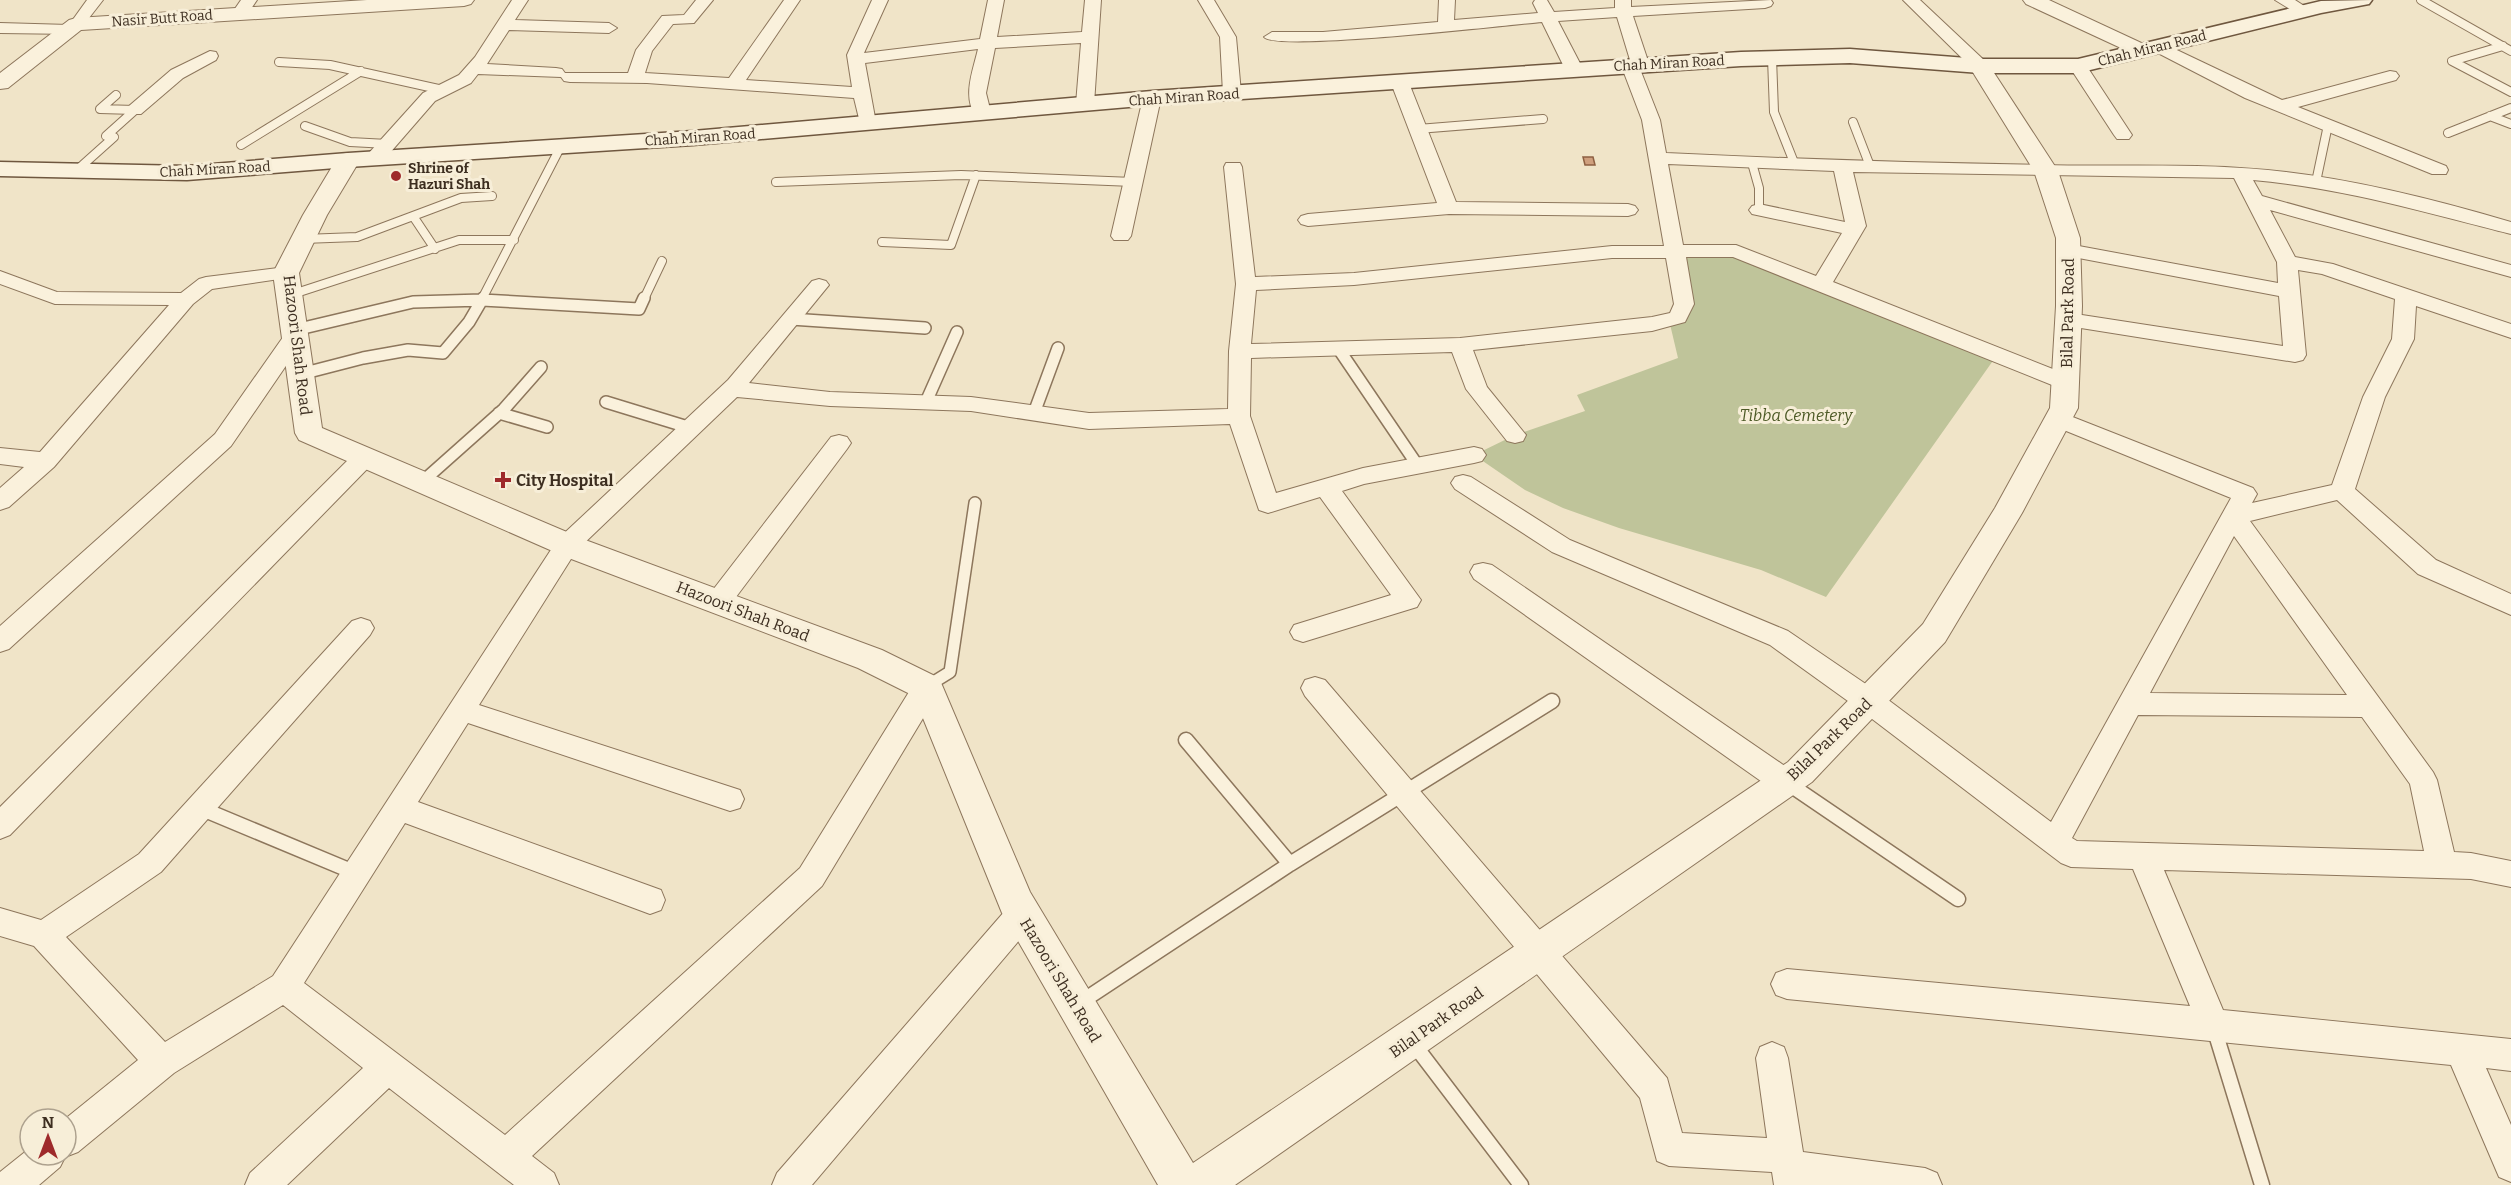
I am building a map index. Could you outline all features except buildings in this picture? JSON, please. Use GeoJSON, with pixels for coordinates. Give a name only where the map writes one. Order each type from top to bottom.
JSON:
{"type":"FeatureCollection","features":[{"type":"Feature","properties":{"kind":"main road","name":"Chah Miran Road"},"geometry":{"type":"LineString","coordinates":[[0,169],[187,173],[370,154],[693,138],[1152,98],[1400,83],[1635,65],[1772,58],[1850,56],[1980,66],[2078,66],[2304,11],[2362,0]]}},
{"type":"Feature","properties":{"kind":"street"},"geometry":{"type":"LineString","coordinates":[[2,79],[72,27],[95,0]]}},
{"type":"Feature","properties":{"kind":"street","name":"Nasir Butt Road"},"geometry":{"type":"LineString","coordinates":[[72,27],[244,6],[464,0]]}},
{"type":"Feature","properties":{"kind":"street"},"geometry":{"type":"LineString","coordinates":[[370,154],[429,97],[465,79],[520,0]]}},
{"type":"Feature","properties":{"kind":"street"},"geometry":{"type":"LineString","coordinates":[[635,78],[644,50],[668,19],[688,20],[705,0]]}},
{"type":"Feature","properties":{"kind":"street"},"geometry":{"type":"LineString","coordinates":[[734,84],[792,0]]}},
{"type":"Feature","properties":{"kind":"street"},"geometry":{"type":"LineString","coordinates":[[867,123],[855,56],[880,0]]}},
{"type":"Feature","properties":{"kind":"street"},"geometry":{"type":"LineString","coordinates":[[982,113],[977,93],[996,0]]}},
{"type":"Feature","properties":{"kind":"street"},"geometry":{"type":"LineString","coordinates":[[1085,104],[1093,0]]}},
{"type":"Feature","properties":{"kind":"street"},"geometry":{"type":"LineString","coordinates":[[1206,0],[1228,37],[1232,93]]}},
{"type":"Feature","properties":{"kind":"street"},"geometry":{"type":"LineString","coordinates":[[1446,26],[1447,0]]}},
{"type":"Feature","properties":{"kind":"street"},"geometry":{"type":"LineString","coordinates":[[1539,0],[1574,69]]}},
{"type":"Feature","properties":{"kind":"street"},"geometry":{"type":"LineString","coordinates":[[1911,0],[1980,66]]}},
{"type":"Feature","properties":{"kind":"street"},"geometry":{"type":"LineString","coordinates":[[2037,0],[2251,94],[2439,170]]}},
{"type":"Feature","properties":{"kind":"street"},"geometry":{"type":"LineString","coordinates":[[2283,0],[2304,11]]}},
{"type":"Feature","properties":{"kind":"street"},"geometry":{"type":"LineString","coordinates":[[1272,37],[1323,37],[1548,17],[1623,6],[1765,3]]}},
{"type":"Feature","properties":{"kind":"street"},"geometry":{"type":"LineString","coordinates":[[1240,351],[1460,345],[1652,324],[1678,317],[1684,304],[1675,251],[1651,120],[1635,65],[1623,6]]}},
{"type":"Feature","properties":{"kind":"street"},"geometry":{"type":"LineString","coordinates":[[504,25],[609,28]]}},
{"type":"Feature","properties":{"kind":"street"},"geometry":{"type":"LineString","coordinates":[[0,28],[72,27]]}},
{"type":"Feature","properties":{"kind":"street"},"geometry":{"type":"LineString","coordinates":[[856,59],[986,44],[1090,37]]}},
{"type":"Feature","properties":{"kind":"street"},"geometry":{"type":"LineString","coordinates":[[135,110],[177,74],[210,56]]}},
{"type":"Feature","properties":{"kind":"street","name":"Bilal Park Road"},"geometry":{"type":"LineString","coordinates":[[1198,1185],[1800,772],[1934,633],[2007,513],[2064,408],[2069,320],[2068,238],[2046,171],[1980,66]]}},
{"type":"Feature","properties":{"kind":"street"},"geometry":{"type":"LineString","coordinates":[[2078,66],[2123,135]]}},
{"type":"Feature","properties":{"kind":"street"},"geometry":{"type":"LineString","coordinates":[[474,69],[863,93]]}},
{"type":"Feature","properties":{"kind":"street"},"geometry":{"type":"LineString","coordinates":[[2281,106],[2390,76]]}},
{"type":"Feature","properties":{"kind":"street"},"geometry":{"type":"LineString","coordinates":[[1400,83],[1449,208]]}},
{"type":"Feature","properties":{"kind":"street"},"geometry":{"type":"LineString","coordinates":[[1121,236],[1152,98]]}},
{"type":"Feature","properties":{"kind":"street","name":"Hazoori Shah Road"},"geometry":{"type":"LineString","coordinates":[[370,154],[303,239],[288,284],[309,433],[567,545],[870,659],[927,687],[1015,902],[1182,1185]]}},
{"type":"Feature","properties":{"kind":"street"},"geometry":{"type":"LineString","coordinates":[[1658,158],[1795,165],[2046,171],[2142,169],[2241,174],[2316,182],[2431,204],[2511,228]]}},
{"type":"Feature","properties":{"kind":"street"},"geometry":{"type":"LineString","coordinates":[[1821,285],[1856,226],[1842,166]]}},
{"type":"Feature","properties":{"kind":"street"},"geometry":{"type":"LineString","coordinates":[[1233,167],[1246,284],[1240,351],[1239,417],[1268,504],[1364,476],[1474,455]]}},
{"type":"Feature","properties":{"kind":"street"},"geometry":{"type":"LineString","coordinates":[[2069,320],[2295,355],[2287,262],[2241,174]]}},
{"type":"Feature","properties":{"kind":"street"},"geometry":{"type":"LineString","coordinates":[[2255,200],[2511,271]]}},
{"type":"Feature","properties":{"kind":"street"},"geometry":{"type":"LineString","coordinates":[[1308,220],[1449,208],[1628,210]]}},
{"type":"Feature","properties":{"kind":"street"},"geometry":{"type":"LineString","coordinates":[[1759,210],[1854,230]]}},
{"type":"Feature","properties":{"kind":"street"},"geometry":{"type":"LineString","coordinates":[[2068,250],[2289,291]]}},
{"type":"Feature","properties":{"kind":"street"},"geometry":{"type":"LineString","coordinates":[[1246,284],[1354,279],[1612,252],[1736,251],[2065,382]]}},
{"type":"Feature","properties":{"kind":"street"},"geometry":{"type":"LineString","coordinates":[[2287,262],[2326,268],[2511,331]]}},
{"type":"Feature","properties":{"kind":"street"},"geometry":{"type":"LineString","coordinates":[[0,277],[55,298],[186,299]]}},
{"type":"Feature","properties":{"kind":"street"},"geometry":{"type":"LineString","coordinates":[[0,501],[46,461],[186,299],[206,283],[288,284]]}},
{"type":"Feature","properties":{"kind":"street"},"geometry":{"type":"LineString","coordinates":[[78,1130],[162,1062],[284,987],[567,545],[732,389],[819,285]]}},
{"type":"Feature","properties":{"kind":"street"},"geometry":{"type":"LineString","coordinates":[[2342,491],[2374,397],[2403,339],[2406,295]]}},
{"type":"Feature","properties":{"kind":"street"},"geometry":{"type":"LineString","coordinates":[[0,642],[223,440],[296,332]]}},
{"type":"Feature","properties":{"kind":"street"},"geometry":{"type":"LineString","coordinates":[[1460,345],[1477,389],[1515,435]]}},
{"type":"Feature","properties":{"kind":"street"},"geometry":{"type":"LineString","coordinates":[[732,389],[830,399],[971,404],[1089,422],[1239,417]]}},
{"type":"Feature","properties":{"kind":"street"},"geometry":{"type":"LineString","coordinates":[[2055,842],[2245,494],[2057,419]]}},
{"type":"Feature","properties":{"kind":"street"},"geometry":{"type":"LineString","coordinates":[[718,602],[839,443]]}},
{"type":"Feature","properties":{"kind":"street"},"geometry":{"type":"LineString","coordinates":[[0,456],[46,461]]}},
{"type":"Feature","properties":{"kind":"street"},"geometry":{"type":"LineString","coordinates":[[0,826],[365,457]]}},
{"type":"Feature","properties":{"kind":"street"},"geometry":{"type":"LineString","coordinates":[[1463,483],[1561,546],[1779,638],[1869,700],[2071,854],[2471,866],[2511,874]]}},
{"type":"Feature","properties":{"kind":"street"},"geometry":{"type":"LineString","coordinates":[[1303,632],[1408,600],[1326,487]]}},
{"type":"Feature","properties":{"kind":"street"},"geometry":{"type":"LineString","coordinates":[[2233,516],[2342,491]]}},
{"type":"Feature","properties":{"kind":"street"},"geometry":{"type":"LineString","coordinates":[[2342,491],[2427,567],[2510,600]]}},
{"type":"Feature","properties":{"kind":"street"},"geometry":{"type":"LineString","coordinates":[[2233,516],[2372,706],[2423,780],[2442,865]]}},
{"type":"Feature","properties":{"kind":"street"},"geometry":{"type":"LineString","coordinates":[[1483,572],[1785,782]]}},
{"type":"Feature","properties":{"kind":"street"},"geometry":{"type":"LineString","coordinates":[[44,935],[150,863],[361,628]]}},
{"type":"Feature","properties":{"kind":"street"},"geometry":{"type":"LineString","coordinates":[[506,1157],[811,877],[927,687]]}},
{"type":"Feature","properties":{"kind":"street"},"geometry":{"type":"LineString","coordinates":[[1315,688],[1655,1090],[1669,1149],[1789,1169],[1925,1185]]}},
{"type":"Feature","properties":{"kind":"street"},"geometry":{"type":"LineString","coordinates":[[2130,704],[2372,706]]}},
{"type":"Feature","properties":{"kind":"street"},"geometry":{"type":"LineString","coordinates":[[462,710],[730,799]]}},
{"type":"Feature","properties":{"kind":"street"},"geometry":{"type":"LineString","coordinates":[[399,808],[650,900]]}},
{"type":"Feature","properties":{"kind":"street"},"geometry":{"type":"LineString","coordinates":[[2143,856],[2213,1024]]}},
{"type":"Feature","properties":{"kind":"street"},"geometry":{"type":"LineString","coordinates":[[789,1185],[1022,914]]}},
{"type":"Feature","properties":{"kind":"street"},"geometry":{"type":"LineString","coordinates":[[0,922],[44,935],[162,1062]]}},
{"type":"Feature","properties":{"kind":"street"},"geometry":{"type":"LineString","coordinates":[[1787,984],[2511,1055]]}},
{"type":"Feature","properties":{"kind":"street"},"geometry":{"type":"LineString","coordinates":[[284,987],[542,1185]]}},
{"type":"Feature","properties":{"kind":"street"},"geometry":{"type":"LineString","coordinates":[[2461,1050],[2511,1165]]}},
{"type":"Feature","properties":{"kind":"street"},"geometry":{"type":"LineString","coordinates":[[1772,1058],[1789,1169]]}},
{"type":"Feature","properties":{"kind":"street"},"geometry":{"type":"LineString","coordinates":[[262,1185],[388,1067]]}},
{"type":"Feature","properties":{"kind":"street"},"geometry":{"type":"LineString","coordinates":[[12,1185],[34,1167]]}},
{"type":"Feature","properties":{"kind":"lane"},"geometry":{"type":"LineString","coordinates":[[2421,0],[2507,49]]}},
{"type":"Feature","properties":{"kind":"lane"},"geometry":{"type":"LineString","coordinates":[[2507,49],[2452,61],[2511,92]]}},
{"type":"Feature","properties":{"kind":"lane"},"geometry":{"type":"LineString","coordinates":[[1772,58],[1774,112],[1795,165]]}},
{"type":"Feature","properties":{"kind":"lane"},"geometry":{"type":"LineString","coordinates":[[279,62],[330,65],[361,70],[443,90]]}},
{"type":"Feature","properties":{"kind":"lane"},"geometry":{"type":"LineString","coordinates":[[241,145],[361,70]]}},
{"type":"Feature","properties":{"kind":"lane"},"geometry":{"type":"LineString","coordinates":[[116,95],[100,109],[135,110]]}},
{"type":"Feature","properties":{"kind":"lane"},"geometry":{"type":"LineString","coordinates":[[2448,133],[2511,108]]}},
{"type":"Feature","properties":{"kind":"lane"},"geometry":{"type":"LineString","coordinates":[[76,171],[114,137],[106,136],[135,110]]}},
{"type":"Feature","properties":{"kind":"lane"},"geometry":{"type":"LineString","coordinates":[[2490,116],[2511,124]]}},
{"type":"Feature","properties":{"kind":"lane"},"geometry":{"type":"LineString","coordinates":[[1418,129],[1543,119]]}},
{"type":"Feature","properties":{"kind":"lane"},"geometry":{"type":"LineString","coordinates":[[1852,122],[1870,166]]}},
{"type":"Feature","properties":{"kind":"lane"},"geometry":{"type":"LineString","coordinates":[[2316,182],[2328,125]]}},
{"type":"Feature","properties":{"kind":"lane"},"geometry":{"type":"LineString","coordinates":[[304,126],[350,142],[370,154]]}},
{"type":"Feature","properties":{"kind":"lane"},"geometry":{"type":"LineString","coordinates":[[301,374],[363,358],[408,350],[443,353],[469,322],[482,300],[561,146]]}},
{"type":"Feature","properties":{"kind":"lane"},"geometry":{"type":"LineString","coordinates":[[1752,163],[1759,188],[1759,210]]}},
{"type":"Feature","properties":{"kind":"lane"},"geometry":{"type":"LineString","coordinates":[[882,242],[951,245],[976,175]]}},
{"type":"Feature","properties":{"kind":"lane"},"geometry":{"type":"LineString","coordinates":[[776,182],[976,175],[1133,182]]}},
{"type":"Feature","properties":{"kind":"lane"},"geometry":{"type":"LineString","coordinates":[[303,239],[357,237],[461,198],[492,196]]}},
{"type":"Feature","properties":{"kind":"lane"},"geometry":{"type":"LineString","coordinates":[[413,216],[435,249]]}},
{"type":"Feature","properties":{"kind":"lane"},"geometry":{"type":"LineString","coordinates":[[288,284],[435,249],[459,240],[514,240]]}},
{"type":"Feature","properties":{"kind":"lane"},"geometry":{"type":"LineString","coordinates":[[296,332],[413,302],[482,300],[639,309],[662,261]]}},
{"type":"Feature","properties":{"kind":"lane"},"geometry":{"type":"LineString","coordinates":[[791,319],[925,328]]}},
{"type":"Feature","properties":{"kind":"lane"},"geometry":{"type":"LineString","coordinates":[[926,402],[957,332]]}},
{"type":"Feature","properties":{"kind":"lane"},"geometry":{"type":"LineString","coordinates":[[1034,413],[1058,348]]}},
{"type":"Feature","properties":{"kind":"lane"},"geometry":{"type":"LineString","coordinates":[[1338,348],[1418,466]]}},
{"type":"Feature","properties":{"kind":"lane"},"geometry":{"type":"LineString","coordinates":[[422,482],[499,413],[541,368]]}},
{"type":"Feature","properties":{"kind":"lane"},"geometry":{"type":"LineString","coordinates":[[606,402],[691,428]]}},
{"type":"Feature","properties":{"kind":"lane"},"geometry":{"type":"LineString","coordinates":[[499,413],[547,427]]}},
{"type":"Feature","properties":{"kind":"lane"},"geometry":{"type":"LineString","coordinates":[[927,687],[950,672],[975,502]]}},
{"type":"Feature","properties":{"kind":"lane"},"geometry":{"type":"LineString","coordinates":[[1076,1005],[1290,864],[1552,700]]}},
{"type":"Feature","properties":{"kind":"lane"},"geometry":{"type":"LineString","coordinates":[[1186,740],[1290,864]]}},
{"type":"Feature","properties":{"kind":"lane"},"geometry":{"type":"LineString","coordinates":[[1785,782],[1958,899]]}},
{"type":"Feature","properties":{"kind":"lane"},"geometry":{"type":"LineString","coordinates":[[200,808],[357,873]]}},
{"type":"Feature","properties":{"kind":"lane"},"geometry":{"type":"LineString","coordinates":[[2213,1024],[2262,1185]]}},
{"type":"Feature","properties":{"kind":"lane"},"geometry":{"type":"LineString","coordinates":[[1411,1040],[1521,1185]]}},
{"type":"Feature","properties":{"kind":"green space","name":"Tibba Cemetery"},"geometry":{"type":"Polygon","coordinates":[[[1675,251],[1736,251],[1997,355],[1826,597],[1761,570],[1619,528],[1563,508],[1525,490],[1474,455],[1515,435],[1585,411],[1577,395],[1678,358],[1669,320],[1678,317],[1675,251]]]}},
{"type":"Feature","properties":{"kind":"place","name":"Shrine of Hazuri Shah"},"geometry":{"type":"Point","coordinates":[396,176]}},
{"type":"Feature","properties":{"kind":"place","name":"City Hospital"},"geometry":{"type":"Point","coordinates":[503,480]}}]}
